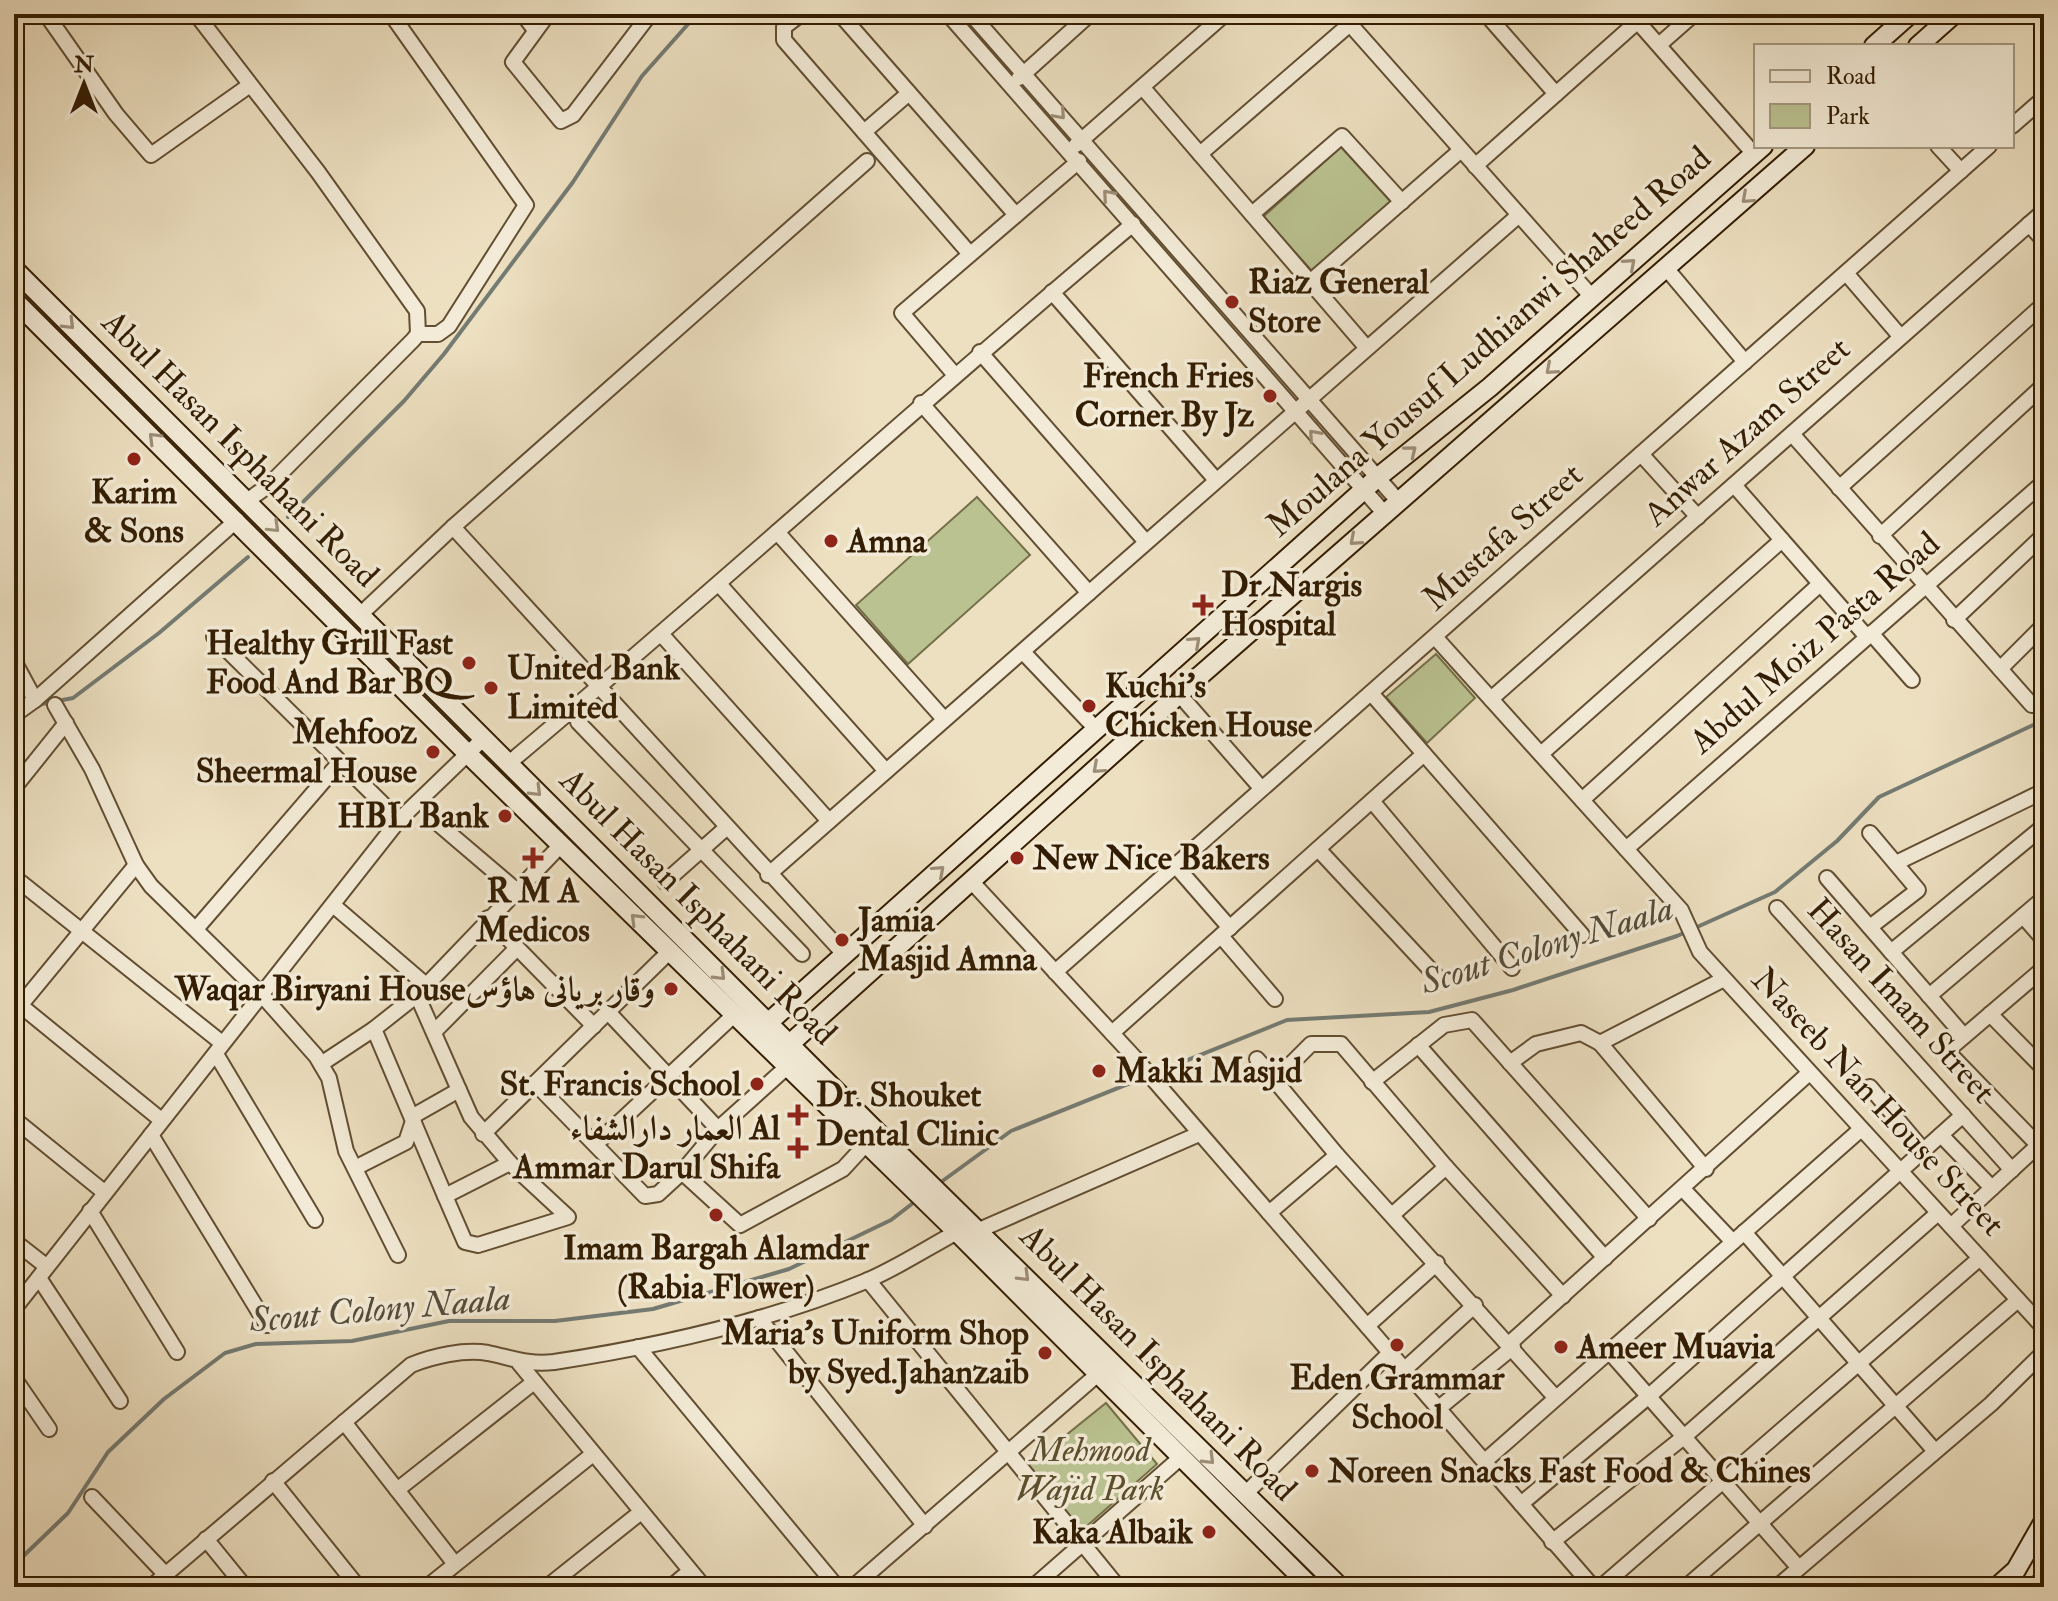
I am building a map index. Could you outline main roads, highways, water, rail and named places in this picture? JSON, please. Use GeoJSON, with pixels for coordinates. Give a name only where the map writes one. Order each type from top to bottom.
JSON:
{"type":"FeatureCollection","features":[{"type":"Feature","properties":{"kind":"main road"},"geometry":{"type":"LineString","coordinates":[[1876,44],[1910,14]]}},
{"type":"Feature","properties":{"kind":"main road"},"geometry":{"type":"LineString","coordinates":[[1920,44],[1954,14]]}},
{"type":"Feature","properties":{"kind":"main road","name":"Moulana Yousuf Ludhianwi Shaheed Road"},"geometry":{"type":"LineString","coordinates":[[785,1055],[1179,694],[1803,148]]}},
{"type":"Feature","properties":{"kind":"main road","name":"Moulana Yousuf Ludhianwi Shaheed Road"},"geometry":{"type":"LineString","coordinates":[[761,1028],[1370,484],[1490,387],[1759,150]]}},
{"type":"Feature","properties":{"kind":"main road","name":"Abul Hasan Isphahani Road"},"geometry":{"type":"LineString","coordinates":[[14,269],[509,763],[785,1055],[1340,1587]]}},
{"type":"Feature","properties":{"kind":"main road","name":"Abul Hasan Isphahani Road"},"geometry":{"type":"LineString","coordinates":[[14,300],[669,952],[734,1015],[761,1028]]}},
{"type":"Feature","properties":{"kind":"main road","name":"Abul Hasan Isphahani Road"},"geometry":{"type":"LineString","coordinates":[[968,1228],[1098,1374],[1179,1459],[1311,1587]]}},
{"type":"Feature","properties":{"kind":"main road"},"geometry":{"type":"LineString","coordinates":[[1997,1587],[2016,1570],[2044,1521]]}},
{"type":"Feature","properties":{"kind":"main road"},"geometry":{"type":"LineString","coordinates":[[2038,1587],[2044,1578]]}},
{"type":"Feature","properties":{"kind":"waterway"},"geometry":{"type":"LineString","coordinates":[[288,517],[404,401],[444,354],[573,182],[642,76],[697,14]]}},
{"type":"Feature","properties":{"kind":"waterway"},"geometry":{"type":"LineString","coordinates":[[37,705],[73,698],[159,633],[248,557]]}},
{"type":"Feature","properties":{"kind":"waterway","name":"Scout Colony Naala"},"geometry":{"type":"LineString","coordinates":[[937,1185],[1011,1131],[1287,1020],[1429,1012],[1513,990],[1677,936],[1775,892],[1837,841],[1879,797],[2044,720]]}},
{"type":"Feature","properties":{"kind":"waterway","name":"Scout Colony Naala"},"geometry":{"type":"LineString","coordinates":[[14,1565],[68,1513],[108,1452],[164,1399],[225,1353],[256,1344],[352,1341],[449,1321],[555,1321],[653,1309],[789,1269],[891,1220],[917,1200]]}},
{"type":"Feature","properties":{"kind":"place","name":"Riaz General Store"},"geometry":{"type":"Point","coordinates":[1232,302]}},
{"type":"Feature","properties":{"kind":"place","name":"French Fries Corner By Jz"},"geometry":{"type":"Point","coordinates":[1270,396]}},
{"type":"Feature","properties":{"kind":"place","name":"Karim & Sons"},"geometry":{"type":"Point","coordinates":[134,459]}},
{"type":"Feature","properties":{"kind":"place","name":"Amna"},"geometry":{"type":"Point","coordinates":[831,541]}},
{"type":"Feature","properties":{"kind":"place","name":"Dr Nargis Hospital"},"geometry":{"type":"Point","coordinates":[1203,605]}},
{"type":"Feature","properties":{"kind":"place","name":"Healthy Grill Fast Food And Bar BQ"},"geometry":{"type":"Point","coordinates":[469,663]}},
{"type":"Feature","properties":{"kind":"place","name":"United Bank Limited"},"geometry":{"type":"Point","coordinates":[491,688]}},
{"type":"Feature","properties":{"kind":"place","name":"Kuchi’s Chicken House"},"geometry":{"type":"Point","coordinates":[1089,706]}},
{"type":"Feature","properties":{"kind":"place","name":"Mehfooz Sheermal House"},"geometry":{"type":"Point","coordinates":[433,752]}},
{"type":"Feature","properties":{"kind":"place","name":"HBL Bank"},"geometry":{"type":"Point","coordinates":[505,816]}},
{"type":"Feature","properties":{"kind":"place","name":"R M A Medicos"},"geometry":{"type":"Point","coordinates":[533,858]}},
{"type":"Feature","properties":{"kind":"place","name":"New Nice Bakers"},"geometry":{"type":"Point","coordinates":[1017,858]}},
{"type":"Feature","properties":{"kind":"place","name":"Jamia Masjid Amna"},"geometry":{"type":"Point","coordinates":[842,940]}},
{"type":"Feature","properties":{"kind":"place","name":"Waqar Biryani Houseوقار بریانی ہاؤس"},"geometry":{"type":"Point","coordinates":[671,989]}},
{"type":"Feature","properties":{"kind":"place","name":"Makki Masjid"},"geometry":{"type":"Point","coordinates":[1099,1071]}},
{"type":"Feature","properties":{"kind":"place","name":"St. Francis School"},"geometry":{"type":"Point","coordinates":[757,1084]}},
{"type":"Feature","properties":{"kind":"place","name":"Dr. Shouket Dental Clinic"},"geometry":{"type":"Point","coordinates":[798,1115]}},
{"type":"Feature","properties":{"kind":"place","name":"العمار دارالشفاء Al Ammar Darul Shifa"},"geometry":{"type":"Point","coordinates":[798,1148]}},
{"type":"Feature","properties":{"kind":"place","name":"Imam Bargah Alamdar (Rabia Flower)"},"geometry":{"type":"Point","coordinates":[716,1215]}},
{"type":"Feature","properties":{"kind":"place","name":"Eden Grammar School"},"geometry":{"type":"Point","coordinates":[1397,1345]}},
{"type":"Feature","properties":{"kind":"place","name":"Ameer Muavia"},"geometry":{"type":"Point","coordinates":[1561,1347]}},
{"type":"Feature","properties":{"kind":"place","name":"Maria's Uniform Shop by Syed.Jahanzaib"},"geometry":{"type":"Point","coordinates":[1045,1353]}},
{"type":"Feature","properties":{"kind":"place","name":"Noreen Snacks Fast Food & Chines"},"geometry":{"type":"Point","coordinates":[1312,1471]}},
{"type":"Feature","properties":{"kind":"place","name":"Kaka Albaik"},"geometry":{"type":"Point","coordinates":[1209,1532]}},
{"type":"Feature","properties":{"kind":"park label","name":"Mehmood Wajid Park"},"geometry":{"type":"Point","coordinates":[1090,1470]}}]}
